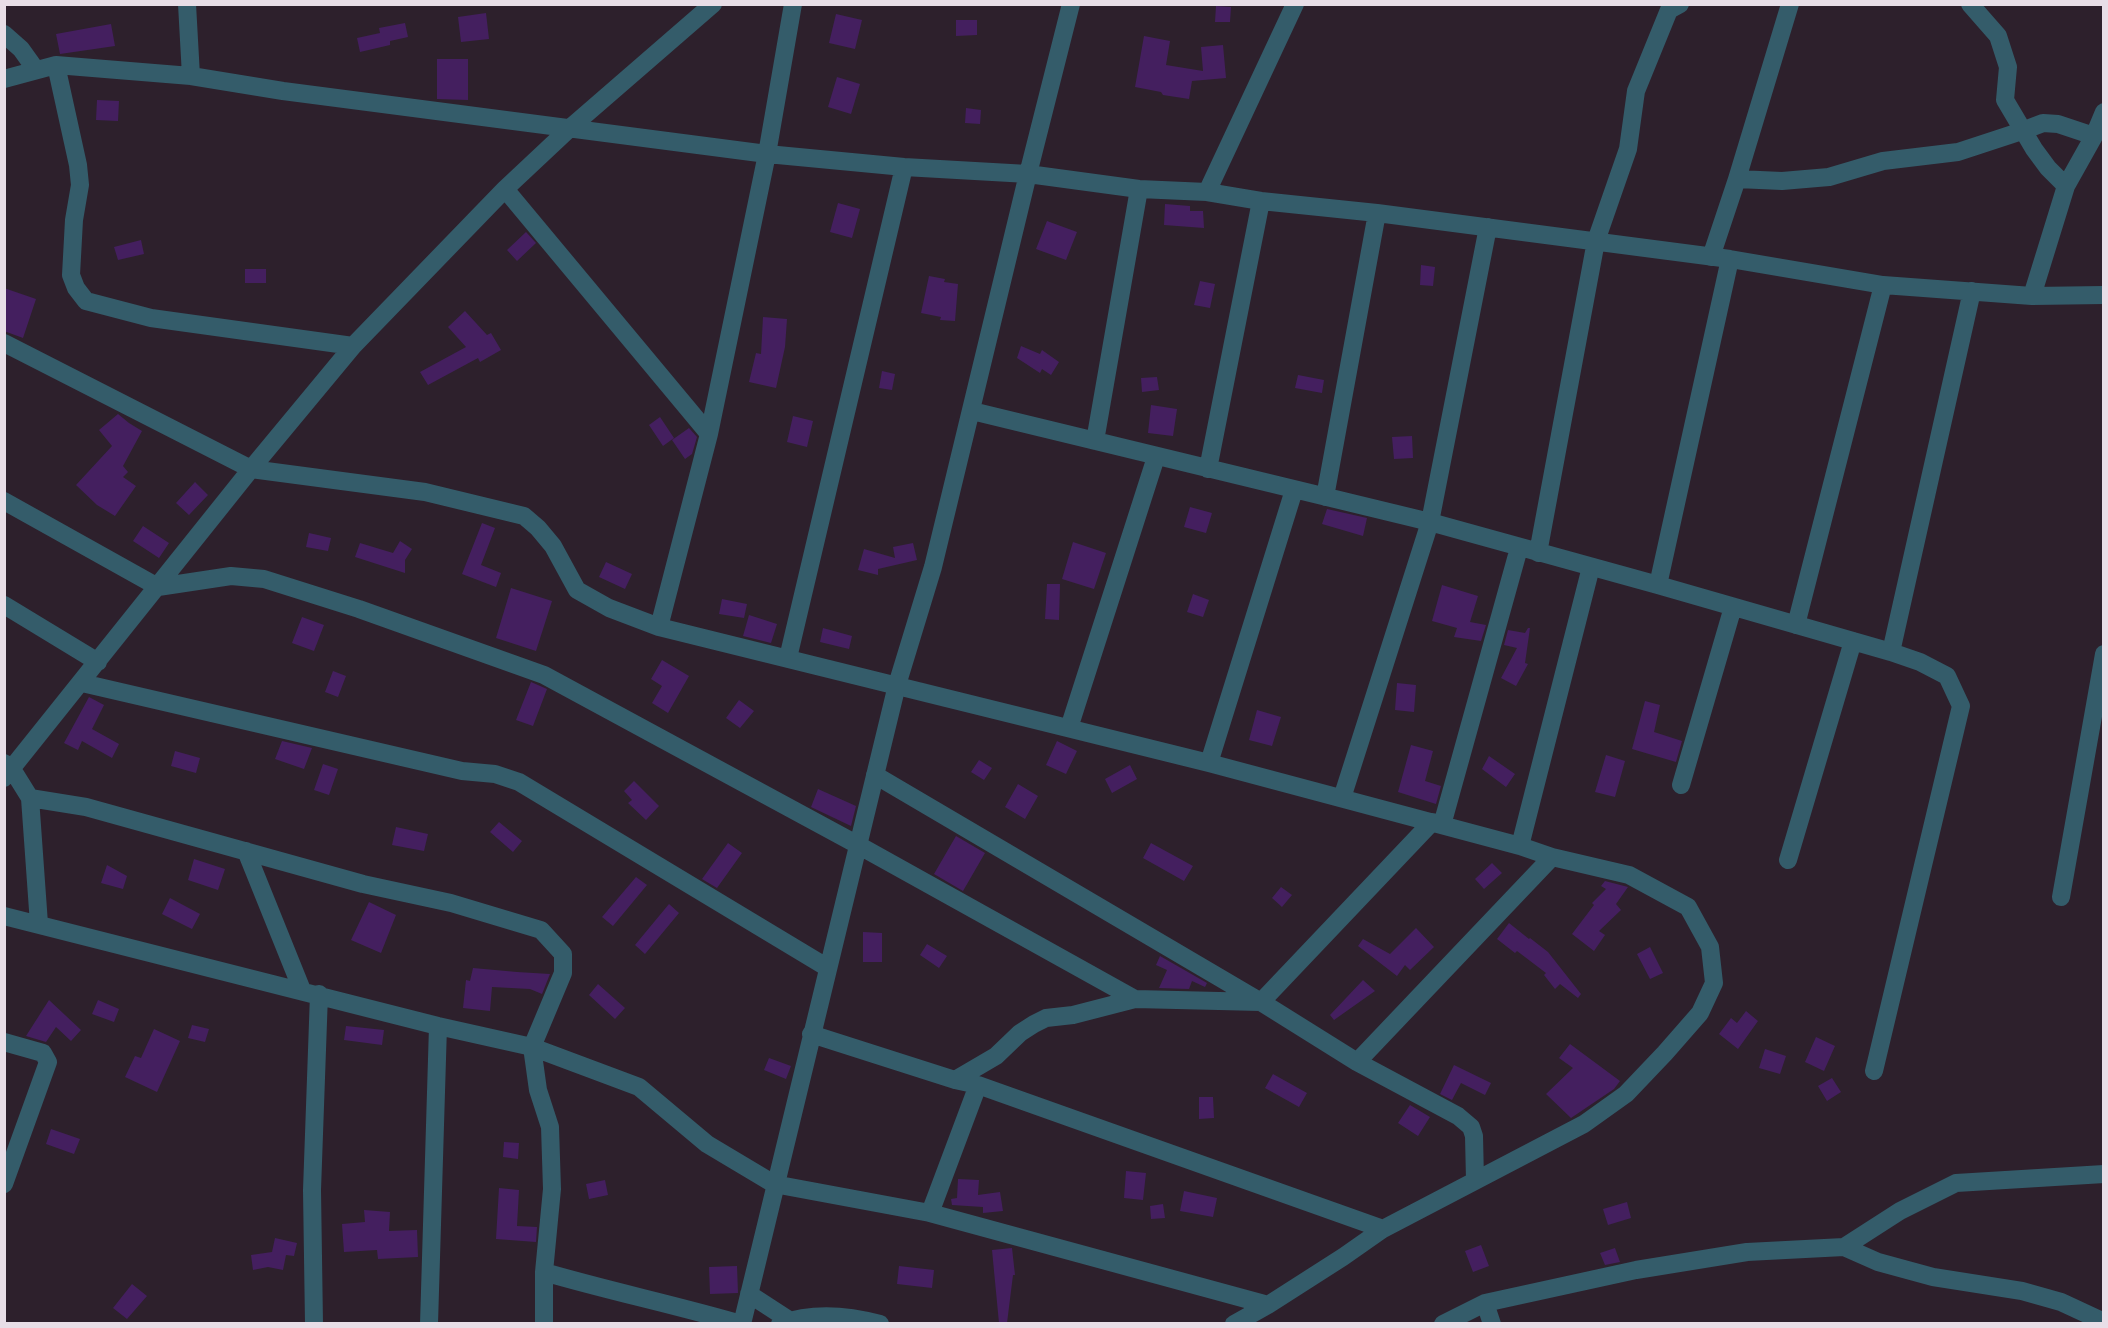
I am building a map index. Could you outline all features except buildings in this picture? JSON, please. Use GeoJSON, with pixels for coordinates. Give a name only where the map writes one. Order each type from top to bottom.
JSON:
{"type":"FeatureCollection","features":[{"type":"Feature","properties":{"kind":"street"},"geometry":{"type":"LineString","coordinates":[[187,4],[191,76]]}},
{"type":"Feature","properties":{"kind":"street"},"geometry":{"type":"LineString","coordinates":[[659,627],[709,434],[767,154],[793,4]]}},
{"type":"Feature","properties":{"kind":"street"},"geometry":{"type":"LineString","coordinates":[[544,1272],[741,1323],[897,685],[933,567],[1071,4]]}},
{"type":"Feature","properties":{"kind":"street"},"geometry":{"type":"LineString","coordinates":[[1207,192],[1295,4]]}},
{"type":"Feature","properties":{"kind":"street"},"geometry":{"type":"LineString","coordinates":[[1711,257],[1790,4]]}},
{"type":"Feature","properties":{"kind":"street"},"geometry":{"type":"LineString","coordinates":[[1970,4],[1998,36],[2008,67],[2005,100],[2022,131],[2048,168],[2066,186]]}},
{"type":"Feature","properties":{"kind":"street"},"geometry":{"type":"LineString","coordinates":[[1538,553],[1596,240],[1628,149],[1636,91],[1674,6]]}},
{"type":"Feature","properties":{"kind":"street"},"geometry":{"type":"LineString","coordinates":[[39,924],[30,798],[7,770],[82,683],[251,469],[353,346],[505,189],[704,8]]}},
{"type":"Feature","properties":{"kind":"street"},"geometry":{"type":"LineString","coordinates":[[4,34],[21,49],[36,70]]}},
{"type":"Feature","properties":{"kind":"street"},"geometry":{"type":"LineString","coordinates":[[56,65],[78,165],[80,185],[74,219],[71,275],[76,288],[86,301],[151,318],[353,346]]}},
{"type":"Feature","properties":{"kind":"street"},"geometry":{"type":"LineString","coordinates":[[4,79],[56,65],[191,76],[283,91],[767,154],[904,167],[1028,174],[1139,189],[1207,192],[1261,201],[1596,240],[1730,259],[1883,285],[2032,296],[2103,295]]}},
{"type":"Feature","properties":{"kind":"street"},"geometry":{"type":"LineString","coordinates":[[2032,296],[2066,186],[2099,131],[2103,112]]}},
{"type":"Feature","properties":{"kind":"street"},"geometry":{"type":"LineString","coordinates":[[1737,179],[1782,181],[1829,177],[1883,161],[1958,152],[2043,123],[2099,131]]}},
{"type":"Feature","properties":{"kind":"street"},"geometry":{"type":"LineString","coordinates":[[788,658],[904,167]]}},
{"type":"Feature","properties":{"kind":"street"},"geometry":{"type":"LineString","coordinates":[[505,189],[709,434]]}},
{"type":"Feature","properties":{"kind":"street"},"geometry":{"type":"LineString","coordinates":[[1095,441],[1139,189]]}},
{"type":"Feature","properties":{"kind":"street"},"geometry":{"type":"LineString","coordinates":[[1208,469],[1261,201]]}},
{"type":"Feature","properties":{"kind":"street"},"geometry":{"type":"LineString","coordinates":[[1325,497],[1377,213]]}},
{"type":"Feature","properties":{"kind":"street"},"geometry":{"type":"LineString","coordinates":[[1342,798],[1430,522],[1488,227]]}},
{"type":"Feature","properties":{"kind":"street"},"geometry":{"type":"LineString","coordinates":[[1658,585],[1730,259]]}},
{"type":"Feature","properties":{"kind":"street"},"geometry":{"type":"LineString","coordinates":[[1796,625],[1883,285]]}},
{"type":"Feature","properties":{"kind":"street"},"geometry":{"type":"LineString","coordinates":[[1891,652],[1972,291]]}},
{"type":"Feature","properties":{"kind":"street"},"geometry":{"type":"LineString","coordinates":[[4,343],[251,469],[424,492],[524,516],[553,546],[577,590],[609,608],[659,627],[1209,763],[1629,875],[1688,907],[1710,947],[1714,983],[1700,1013],[1626,1094],[1565,1136],[1383,1229],[1268,1305],[1234,1323]]}},
{"type":"Feature","properties":{"kind":"street"},"geometry":{"type":"LineString","coordinates":[[972,411],[1430,522],[1891,652],[1920,662],[1947,676],[1961,706],[1874,1071]]}},
{"type":"Feature","properties":{"kind":"street"},"geometry":{"type":"LineString","coordinates":[[1069,728],[1156,457]]}},
{"type":"Feature","properties":{"kind":"street"},"geometry":{"type":"LineString","coordinates":[[1209,763],[1294,490]]}},
{"type":"Feature","properties":{"kind":"street"},"geometry":{"type":"LineString","coordinates":[[4,501],[159,587],[231,576],[264,579],[360,609],[544,675],[858,845],[1135,999]]}},
{"type":"Feature","properties":{"kind":"street"},"geometry":{"type":"LineString","coordinates":[[955,1080],[996,1056],[1020,1033],[1046,1018],[1073,1015],[1135,999],[1261,1002],[1437,824],[1519,548]]}},
{"type":"Feature","properties":{"kind":"street"},"geometry":{"type":"LineString","coordinates":[[1520,846],[1591,567]]}},
{"type":"Feature","properties":{"kind":"street"},"geometry":{"type":"LineString","coordinates":[[4,605],[99,662]]}},
{"type":"Feature","properties":{"kind":"street"},"geometry":{"type":"LineString","coordinates":[[1681,785],[1733,607]]}},
{"type":"Feature","properties":{"kind":"street"},"geometry":{"type":"LineString","coordinates":[[1788,860],[1852,641]]}},
{"type":"Feature","properties":{"kind":"street"},"geometry":{"type":"LineString","coordinates":[[2061,897],[2103,654]]}},
{"type":"Feature","properties":{"kind":"street"},"geometry":{"type":"LineString","coordinates":[[82,683],[462,771],[495,774],[519,782],[828,968]]}},
{"type":"Feature","properties":{"kind":"street"},"geometry":{"type":"LineString","coordinates":[[875,775],[1261,1002],[1357,1062],[1458,1116],[1471,1127],[1474,1136],[1475,1180]]}},
{"type":"Feature","properties":{"kind":"street"},"geometry":{"type":"LineString","coordinates":[[30,798],[86,807],[363,884],[451,903],[541,930],[563,954],[563,973],[532,1047],[538,1090],[550,1126],[552,1189],[544,1272],[544,1323]]}},
{"type":"Feature","properties":{"kind":"street"},"geometry":{"type":"LineString","coordinates":[[246,851],[310,992],[314,1323]]}},
{"type":"Feature","properties":{"kind":"street"},"geometry":{"type":"LineString","coordinates":[[1357,1062],[1552,856]]}},
{"type":"Feature","properties":{"kind":"street"},"geometry":{"type":"LineString","coordinates":[[4,916],[438,1026],[532,1047],[639,1087],[707,1144],[774,1184],[930,1213],[1268,1305]]}},
{"type":"Feature","properties":{"kind":"street"},"geometry":{"type":"LineString","coordinates":[[429,1323],[438,1026]]}},
{"type":"Feature","properties":{"kind":"street"},"geometry":{"type":"LineString","coordinates":[[811,1034],[955,1080],[978,1084],[1383,1229]]}},
{"type":"Feature","properties":{"kind":"street"},"geometry":{"type":"LineString","coordinates":[[4,1042],[43,1053],[48,1062],[4,1184]]}},
{"type":"Feature","properties":{"kind":"street"},"geometry":{"type":"LineString","coordinates":[[930,1213],[978,1084]]}},
{"type":"Feature","properties":{"kind":"street"},"geometry":{"type":"LineString","coordinates":[[1844,1247],[1900,1211],[1956,1183],[2103,1174]]}},
{"type":"Feature","properties":{"kind":"street"},"geometry":{"type":"LineString","coordinates":[[1443,1323],[1485,1303],[1636,1270],[1747,1252],[1844,1247],[1878,1262],[1933,1277],[2022,1291],[2061,1302],[2103,1323]]}},
{"type":"Feature","properties":{"kind":"street"},"geometry":{"type":"LineString","coordinates":[[749,1294],[785,1322],[812,1316],[856,1317],[880,1323]]}},
{"type":"Feature","properties":{"kind":"street"},"geometry":{"type":"LineString","coordinates":[[1485,1303],[1492,1323]]}}]}
